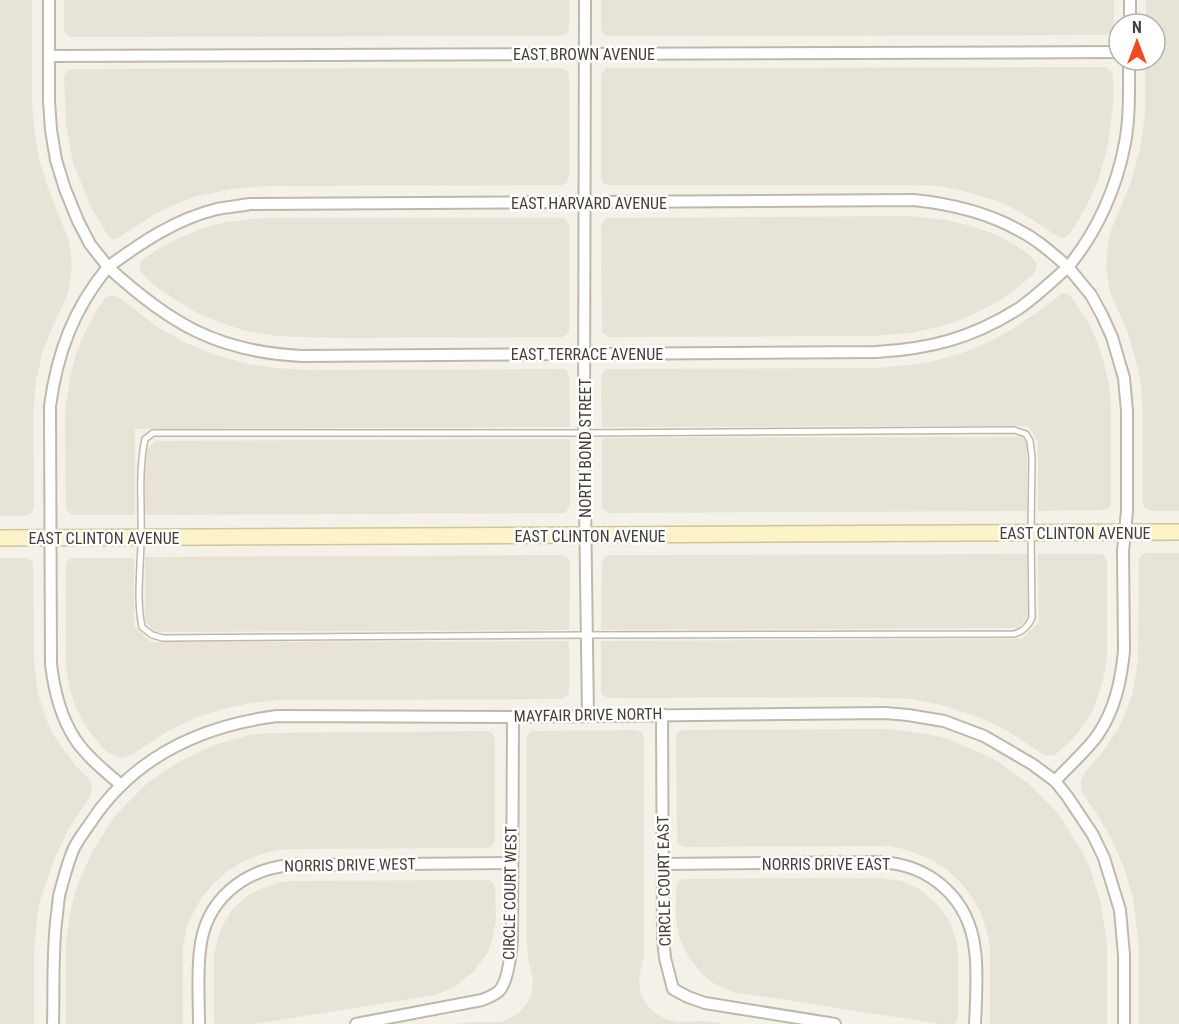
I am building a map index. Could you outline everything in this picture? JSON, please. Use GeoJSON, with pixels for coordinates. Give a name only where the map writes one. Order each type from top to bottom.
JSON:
{"type":"FeatureCollection","features":[{"type":"Feature","properties":{"kind":"main road","name":"EAST CLINTON AVENUE"},"geometry":{"type":"LineString","coordinates":[[0,538],[1179,532]]}},
{"type":"Feature","properties":{"kind":"street","name":"EAST TERRACE AVENUE"},"geometry":{"type":"LineString","coordinates":[[50,0],[51,130],[56,160],[65,189],[90,244],[108,267],[164,313],[210,338],[275,355],[876,352],[930,346],[955,339],[1019,308],[1068,267],[1082,249],[1111,191],[1121,161],[1126,141],[1129,72]]}},
{"type":"Feature","properties":{"kind":"street","name":"NORTH BOND STREET"},"geometry":{"type":"LineString","coordinates":[[585,0],[584,433],[588,715]]}},
{"type":"Feature","properties":{"kind":"street","name":"EAST BROWN AVENUE"},"geometry":{"type":"LineString","coordinates":[[49,56],[1107,52]]}},
{"type":"Feature","properties":{"kind":"street","name":"EAST HARVARD AVENUE"},"geometry":{"type":"LineString","coordinates":[[121,785],[96,763],[75,739],[66,723],[56,694],[50,646],[50,406],[53,381],[73,321],[93,285],[108,267],[176,223],[218,209],[250,204],[914,200],[943,203],[973,211],[1021,231],[1043,245],[1068,267],[1091,295],[1112,336],[1124,378],[1127,411],[1127,511],[1123,551],[1124,651],[1119,684],[1107,720],[1096,737],[1055,781]]}},
{"type":"Feature","properties":{"kind":"street","name":"MAYFAIR DRIVE NORTH"},"geometry":{"type":"LineString","coordinates":[[53,1024],[54,933],[59,893],[74,848],[97,813],[121,785],[145,766],[186,740],[226,725],[277,716],[513,717],[885,713],[928,718],[960,726],[984,736],[1032,764],[1055,781],[1093,835],[1104,858],[1115,891],[1123,936],[1124,1024]]}},
{"type":"Feature","properties":{"kind":"street","name":"CIRCLE COURT EAST"},"geometry":{"type":"LineString","coordinates":[[662,714],[663,939],[673,989],[705,1003],[835,1024]]}},
{"type":"Feature","properties":{"kind":"street","name":"CIRCLE COURT WEST"},"geometry":{"type":"LineString","coordinates":[[356,1024],[473,1003],[500,991],[506,978],[512,940],[513,717]]}},
{"type":"Feature","properties":{"kind":"street","name":"NORRIS DRIVE EAST"},"geometry":{"type":"LineString","coordinates":[[663,864],[879,862],[905,865],[921,871],[937,880],[949,892],[960,906],[973,934],[976,952],[975,1024]]}},
{"type":"Feature","properties":{"kind":"street","name":"NORRIS DRIVE WEST"},"geometry":{"type":"LineString","coordinates":[[200,1024],[199,962],[202,936],[217,904],[227,892],[250,875],[276,866],[290,865],[511,863]]}},
{"type":"Feature","properties":{"kind":"lane"},"geometry":{"type":"LineString","coordinates":[[1014,430],[1026,434],[1030,441],[1032,457],[1031,533],[1032,618],[1022,632],[1014,634],[157,638],[142,627],[139,606],[140,469],[145,439],[153,433],[1014,430]]}},
{"type":"Feature","properties":{"kind":"shaded area"},"geometry":{"type":"Polygon","coordinates":[[[0,0],[32,0],[34,128],[39,159],[47,185],[69,241],[72,265],[66,298],[43,350],[36,381],[33,415],[34,508],[26,516],[0,516],[0,0]]]}},
{"type":"Feature","properties":{"kind":"shaded area"},"geometry":{"type":"Polygon","coordinates":[[[64,0],[569,0],[569,29],[561,36],[72,37],[64,31],[64,0]]]}},
{"type":"Feature","properties":{"kind":"shaded area"},"geometry":{"type":"Polygon","coordinates":[[[601,0],[1114,0],[1114,12],[1107,12],[1107,35],[608,36],[603,34],[601,0]]]}},
{"type":"Feature","properties":{"kind":"shaded area"},"geometry":{"type":"Polygon","coordinates":[[[1146,0],[1179,0],[1179,511],[1151,511],[1144,507],[1141,385],[1129,336],[1110,292],[1106,268],[1111,230],[1131,182],[1140,149],[1145,115],[1145,72],[1167,72],[1167,12],[1146,12],[1146,0]]]}},
{"type":"Feature","properties":{"kind":"shaded area"},"geometry":{"type":"Polygon","coordinates":[[[1105,67],[1107,72],[1113,74],[1113,105],[1108,144],[1096,186],[1070,234],[1063,238],[1001,202],[940,186],[604,184],[601,179],[601,74],[606,68],[1105,67]]]}},
{"type":"Feature","properties":{"kind":"shaded area"},"geometry":{"type":"Polygon","coordinates":[[[561,68],[569,74],[569,177],[563,185],[269,186],[232,189],[193,197],[174,205],[155,214],[116,239],[108,236],[90,205],[73,163],[66,124],[64,76],[72,69],[561,68]]]}},
{"type":"Feature","properties":{"kind":"shaded area"},"geometry":{"type":"Polygon","coordinates":[[[911,216],[946,220],[994,234],[1032,257],[1037,265],[1036,270],[1017,288],[978,312],[955,322],[909,333],[873,336],[609,337],[602,333],[601,224],[606,218],[911,216]]]}},
{"type":"Feature","properties":{"kind":"shaded area"},"geometry":{"type":"Polygon","coordinates":[[[263,218],[564,218],[569,224],[569,332],[563,337],[331,338],[277,336],[242,330],[199,314],[155,286],[141,273],[139,267],[142,260],[177,239],[225,222],[263,218]]]}},
{"type":"Feature","properties":{"kind":"shaded area"},"geometry":{"type":"Polygon","coordinates":[[[1063,293],[1071,296],[1088,322],[1097,341],[1109,385],[1111,505],[1106,510],[1038,511],[1038,442],[1028,426],[602,427],[601,376],[607,369],[879,368],[926,363],[962,353],[993,340],[1021,324],[1063,293]]]}},
{"type":"Feature","properties":{"kind":"shaded area"},"geometry":{"type":"Polygon","coordinates":[[[112,295],[120,298],[156,326],[184,342],[213,354],[248,364],[309,370],[564,369],[569,376],[570,427],[135,429],[135,515],[71,515],[66,509],[65,411],[71,372],[77,351],[95,313],[105,298],[112,295]]]}},
{"type":"Feature","properties":{"kind":"shaded area"},"geometry":{"type":"Polygon","coordinates":[[[1023,437],[1027,445],[1027,511],[609,513],[602,508],[602,438],[1023,437]]]}},
{"type":"Feature","properties":{"kind":"shaded area"},"geometry":{"type":"Polygon","coordinates":[[[570,439],[570,505],[563,513],[145,515],[145,451],[156,441],[570,439]]]}},
{"type":"Feature","properties":{"kind":"shaded area"},"geometry":{"type":"Polygon","coordinates":[[[1179,553],[1179,1024],[1139,1024],[1139,946],[1133,898],[1124,867],[1111,838],[1083,794],[1081,787],[1085,772],[1102,753],[1121,724],[1132,695],[1138,661],[1139,560],[1142,554],[1179,553]]]}},
{"type":"Feature","properties":{"kind":"shaded area"},"geometry":{"type":"Polygon","coordinates":[[[1027,554],[1028,618],[1018,628],[601,630],[602,563],[609,555],[1027,554]]]}},
{"type":"Feature","properties":{"kind":"shaded area"},"geometry":{"type":"Polygon","coordinates":[[[1038,554],[1099,554],[1104,555],[1107,560],[1105,672],[1093,710],[1073,739],[1055,755],[1044,755],[1008,731],[984,719],[942,705],[911,699],[861,697],[608,698],[602,695],[601,641],[1022,639],[1039,622],[1038,554]]]}},
{"type":"Feature","properties":{"kind":"shaded area"},"geometry":{"type":"Polygon","coordinates":[[[562,555],[570,563],[569,630],[155,632],[145,621],[145,557],[562,555]]]}},
{"type":"Feature","properties":{"kind":"shaded area"},"geometry":{"type":"Polygon","coordinates":[[[0,558],[26,558],[33,562],[34,662],[38,694],[48,724],[56,739],[75,765],[89,779],[92,786],[91,795],[69,828],[55,857],[40,900],[34,952],[34,1024],[0,1024],[0,558]]]}},
{"type":"Feature","properties":{"kind":"shaded area"},"geometry":{"type":"Polygon","coordinates":[[[134,558],[134,626],[151,642],[569,641],[568,695],[562,699],[280,700],[251,703],[195,718],[168,731],[133,754],[123,758],[117,757],[107,752],[82,720],[69,685],[66,667],[66,564],[69,559],[134,558]]]}},
{"type":"Feature","properties":{"kind":"shaded area"},"geometry":{"type":"Polygon","coordinates":[[[890,729],[945,738],[997,761],[1029,784],[1060,816],[1090,868],[1101,904],[1107,943],[1107,1024],[990,1024],[990,946],[980,911],[960,882],[947,870],[918,854],[887,846],[683,847],[677,842],[676,737],[678,732],[683,730],[890,729]]]}},
{"type":"Feature","properties":{"kind":"shaded area"},"geometry":{"type":"Polygon","coordinates":[[[636,730],[644,737],[644,955],[639,978],[641,995],[651,1010],[665,1019],[679,1022],[705,1021],[726,1024],[455,1024],[502,1022],[519,1013],[531,996],[533,980],[527,947],[527,735],[531,731],[636,730]]]}},
{"type":"Feature","properties":{"kind":"shaded area"},"geometry":{"type":"Polygon","coordinates":[[[487,731],[495,737],[495,841],[492,846],[487,848],[293,849],[278,850],[244,861],[215,882],[203,896],[187,927],[183,946],[183,1024],[66,1024],[66,941],[77,886],[93,850],[115,816],[144,786],[161,773],[214,745],[250,735],[487,731]]]}},
{"type":"Feature","properties":{"kind":"shaded area"},"geometry":{"type":"Polygon","coordinates":[[[880,878],[902,881],[921,890],[938,905],[950,922],[957,943],[958,958],[958,1018],[955,1024],[940,1024],[734,992],[713,983],[703,975],[689,958],[679,937],[676,887],[679,881],[684,879],[880,878]]]}},
{"type":"Feature","properties":{"kind":"shaded area"},"geometry":{"type":"Polygon","coordinates":[[[488,880],[493,882],[495,887],[496,919],[492,940],[488,952],[475,970],[456,986],[435,995],[254,1024],[214,1023],[214,955],[218,937],[232,910],[248,895],[277,883],[291,881],[488,880]]]}}]}
